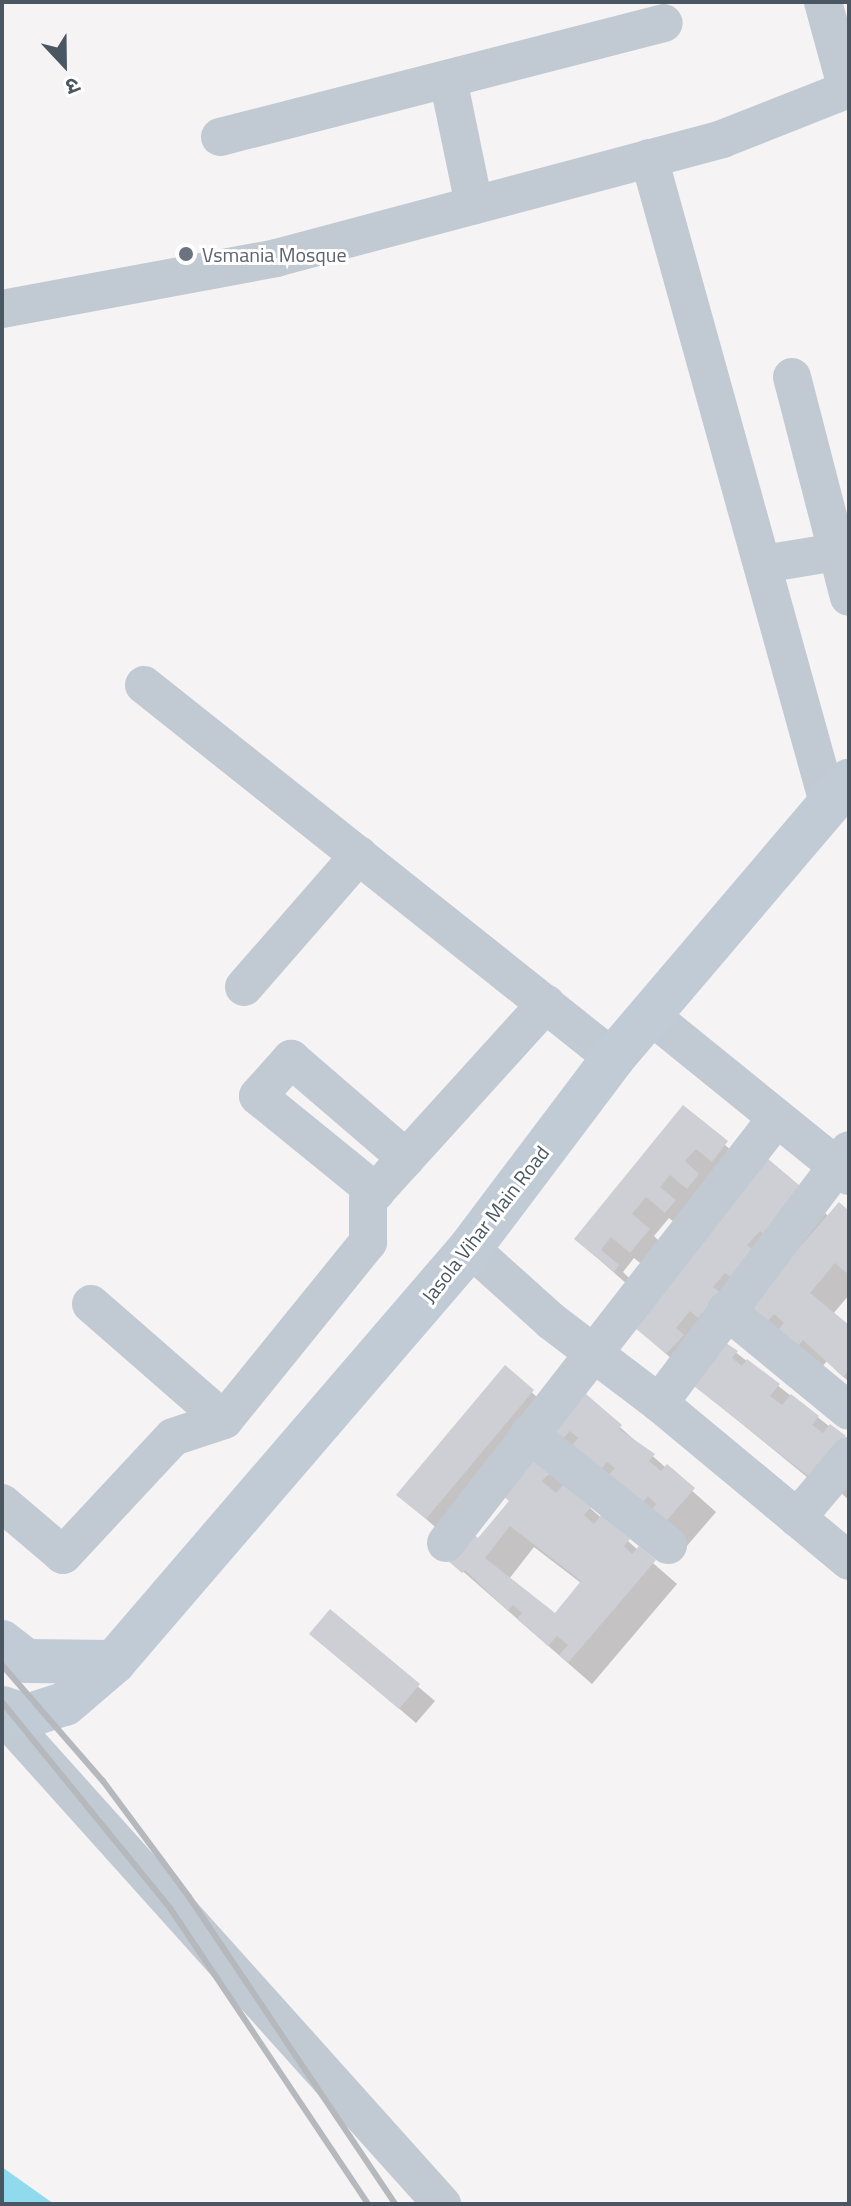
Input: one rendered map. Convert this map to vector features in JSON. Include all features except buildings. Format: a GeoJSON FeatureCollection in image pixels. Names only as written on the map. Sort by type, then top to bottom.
{"type":"FeatureCollection","features":[{"type":"Feature","properties":{"kind":"street"},"geometry":{"type":"LineString","coordinates":[[2,309],[276,258],[722,139],[848,89],[823,2]]}},
{"type":"Feature","properties":{"kind":"street"},"geometry":{"type":"LineString","coordinates":[[220,137],[664,23]]}},
{"type":"Feature","properties":{"kind":"street"},"geometry":{"type":"LineString","coordinates":[[448,79],[474,205]]}},
{"type":"Feature","properties":{"kind":"street"},"geometry":{"type":"LineString","coordinates":[[649,158],[764,564],[843,790]]}},
{"type":"Feature","properties":{"kind":"street"},"geometry":{"type":"LineString","coordinates":[[792,377],[844,551],[849,597]]}},
{"type":"Feature","properties":{"kind":"street"},"geometry":{"type":"LineString","coordinates":[[764,564],[844,551]]}},
{"type":"Feature","properties":{"kind":"street"},"geometry":{"type":"LineString","coordinates":[[144,685],[613,1058]]}},
{"type":"Feature","properties":{"kind":"street","name":"Jasola Vihar Main Road"},"geometry":{"type":"LineString","coordinates":[[2,1711],[27,1716],[65,1704],[114,1662],[470,1248],[613,1058],[843,790]]}},
{"type":"Feature","properties":{"kind":"street"},"geometry":{"type":"LineString","coordinates":[[244,987],[359,855]]}},
{"type":"Feature","properties":{"kind":"street"},"geometry":{"type":"LineString","coordinates":[[2,1503],[63,1555],[173,1437],[224,1420],[368,1242],[368,1200],[546,1004]]}},
{"type":"Feature","properties":{"kind":"street"},"geometry":{"type":"LineString","coordinates":[[650,1015],[776,1119],[845,1164],[726,1310],[659,1403]]}},
{"type":"Feature","properties":{"kind":"street"},"geometry":{"type":"LineString","coordinates":[[376,1192],[258,1096],[291,1059],[406,1158]]}},
{"type":"Feature","properties":{"kind":"street"},"geometry":{"type":"LineString","coordinates":[[446,1543],[776,1119]]}},
{"type":"Feature","properties":{"kind":"street"},"geometry":{"type":"LineString","coordinates":[[470,1248],[592,1353],[659,1403],[849,1561]]}},
{"type":"Feature","properties":{"kind":"street"},"geometry":{"type":"LineString","coordinates":[[91,1304],[224,1420]]}},
{"type":"Feature","properties":{"kind":"street"},"geometry":{"type":"LineString","coordinates":[[726,1310],[849,1411]]}},
{"type":"Feature","properties":{"kind":"street"},"geometry":{"type":"LineString","coordinates":[[529,1434],[668,1545]]}},
{"type":"Feature","properties":{"kind":"street"},"geometry":{"type":"LineString","coordinates":[[797,1518],[849,1456]]}},
{"type":"Feature","properties":{"kind":"street"},"geometry":{"type":"LineString","coordinates":[[2,1697],[14,1651],[114,1662]]}},
{"type":"Feature","properties":{"kind":"street"},"geometry":{"type":"LineString","coordinates":[[2,1711],[442,2204]]}},
{"type":"Feature","properties":{"kind":"water"},"geometry":{"type":"Polygon","coordinates":[[[2,2167],[54,2204],[2,2204],[2,2167]]]}},
{"type":"Feature","properties":{"kind":"railway"},"geometry":{"type":"LineString","coordinates":[[2,1665],[103,1781],[189,1897],[395,2204]]}},
{"type":"Feature","properties":{"kind":"railway"},"geometry":{"type":"LineString","coordinates":[[2,1702],[170,1908],[368,2204]]}},
{"type":"Feature","properties":{"kind":"place","name":"Vsmania Mosque"},"geometry":{"type":"Point","coordinates":[186,254]}}]}
